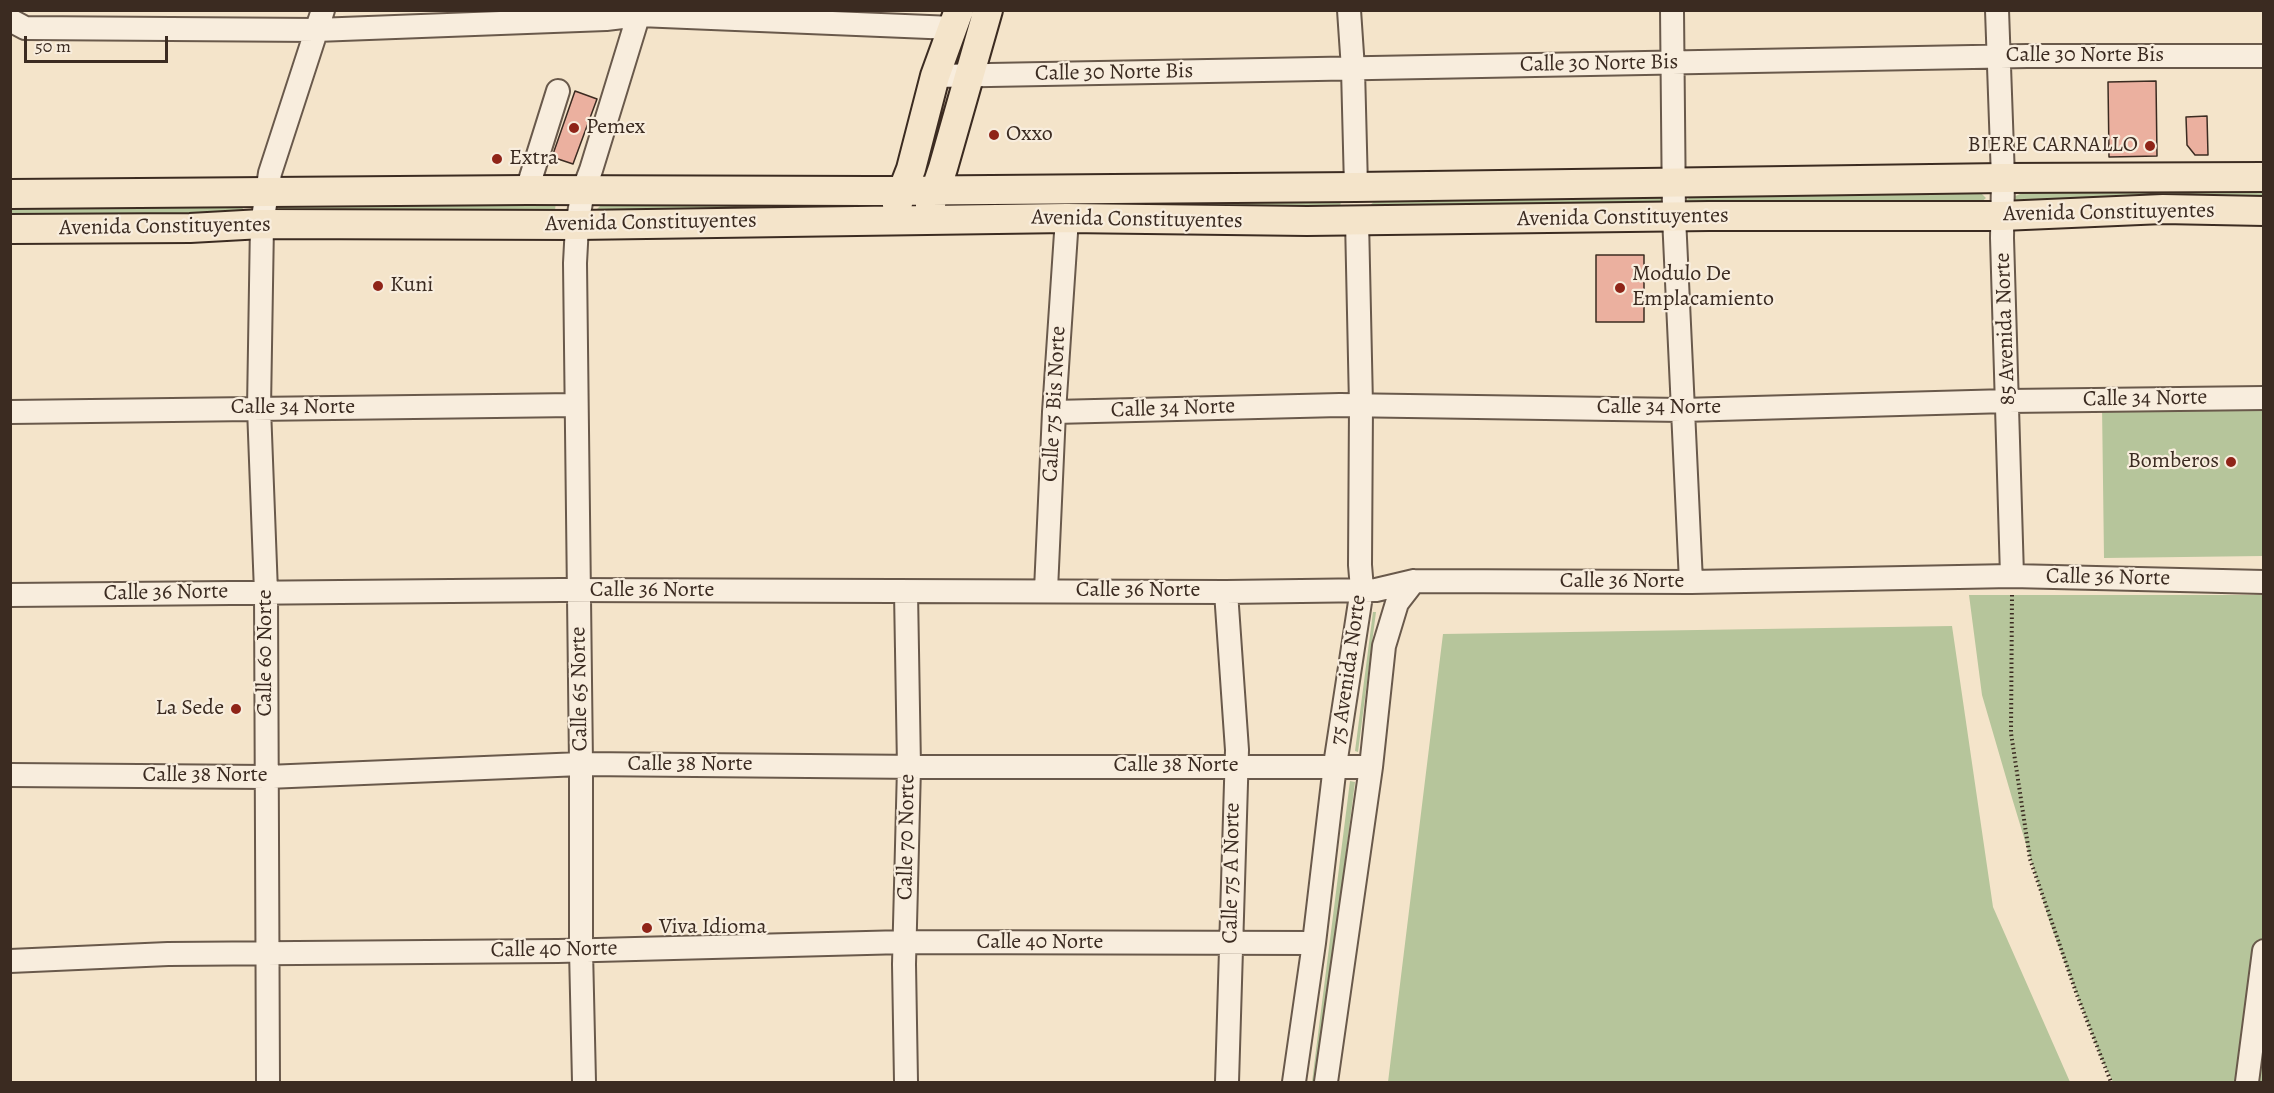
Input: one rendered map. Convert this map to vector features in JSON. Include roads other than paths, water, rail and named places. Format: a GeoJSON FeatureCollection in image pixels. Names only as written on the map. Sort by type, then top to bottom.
{"type":"FeatureCollection","features":[{"type":"Feature","properties":{"kind":"main road"},"geometry":{"type":"LineString","coordinates":[[926,219],[988,10]]}},
{"type":"Feature","properties":{"kind":"main road"},"geometry":{"type":"LineString","coordinates":[[892,220],[956,19]]}},
{"type":"Feature","properties":{"kind":"main road","name":"Avenida Constituyentes"},"geometry":{"type":"LineString","coordinates":[[10,194],[1356,188],[2003,178],[2264,177]]}},
{"type":"Feature","properties":{"kind":"main road","name":"Avenida Constituyentes"},"geometry":{"type":"LineString","coordinates":[[10,229],[190,228],[262,225],[577,225],[1067,218],[1307,221],[2002,216],[2163,209],[2264,211]]}},
{"type":"Feature","properties":{"kind":"street"},"geometry":{"type":"LineString","coordinates":[[1349,10],[1356,188]]}},
{"type":"Feature","properties":{"kind":"street"},"geometry":{"type":"LineString","coordinates":[[1672,10],[1674,217],[1691,582]]}},
{"type":"Feature","properties":{"kind":"street","name":"85 Avenida Norte"},"geometry":{"type":"LineString","coordinates":[[1997,10],[2012,576]]}},
{"type":"Feature","properties":{"kind":"street"},"geometry":{"type":"LineString","coordinates":[[10,20],[25,28],[319,20],[606,19],[640,13],[956,19]]}},
{"type":"Feature","properties":{"kind":"street","name":"Calle 65 Norte"},"geometry":{"type":"LineString","coordinates":[[584,1083],[575,263],[577,225],[583,191],[640,13]]}},
{"type":"Feature","properties":{"kind":"street","name":"Calle 60 Norte"},"geometry":{"type":"LineString","coordinates":[[268,1083],[266,592],[260,408],[262,225],[270,173],[319,20]]}},
{"type":"Feature","properties":{"kind":"street","name":"Calle 30 Norte Bis"},"geometry":{"type":"LineString","coordinates":[[936,76],[1997,57],[2264,56]]}},
{"type":"Feature","properties":{"kind":"street"},"geometry":{"type":"LineString","coordinates":[[527,190],[558,91]]}},
{"type":"Feature","properties":{"kind":"street","name":"Calle 75 Bis Norte"},"geometry":{"type":"LineString","coordinates":[[1046,590],[1054,412],[1067,218]]}},
{"type":"Feature","properties":{"kind":"street","name":"75 Avenida Norte"},"geometry":{"type":"LineString","coordinates":[[1294,1083],[1314,943],[1335,765],[1362,590],[1357,220]]}},
{"type":"Feature","properties":{"kind":"street","name":"Calle 34 Norte"},"geometry":{"type":"LineString","coordinates":[[1054,412],[1361,405],[1682,410],[2008,401],[2264,398]]}},
{"type":"Feature","properties":{"kind":"street","name":"Calle 34 Norte"},"geometry":{"type":"LineString","coordinates":[[10,412],[576,405]]}},
{"type":"Feature","properties":{"kind":"street","name":"Calle 36 Norte"},"geometry":{"type":"LineString","coordinates":[[10,596],[579,590],[906,592],[1046,590],[1128,593],[1376,590],[1414,581],[1691,582],[2012,576],[2264,582]]}},
{"type":"Feature","properties":{"kind":"street","name":"75 Avenida Norte"},"geometry":{"type":"LineString","coordinates":[[1326,1083],[1371,767],[1384,646],[1397,603],[1414,581]]}},
{"type":"Feature","properties":{"kind":"street","name":"Calle 70 Norte"},"geometry":{"type":"LineString","coordinates":[[906,592],[909,767],[905,942],[906,1083]]}},
{"type":"Feature","properties":{"kind":"street","name":"Calle 75 A Norte"},"geometry":{"type":"LineString","coordinates":[[1226,592],[1237,750],[1227,1083]]}},
{"type":"Feature","properties":{"kind":"street","name":"Calle 38 Norte"},"geometry":{"type":"LineString","coordinates":[[10,775],[267,777],[581,764],[909,767],[1335,765],[1371,767]]}},
{"type":"Feature","properties":{"kind":"street","name":"Calle 40 Norte"},"geometry":{"type":"LineString","coordinates":[[10,961],[168,954],[581,950],[905,942],[1314,943]]}},
{"type":"Feature","properties":{"kind":"street"},"geometry":{"type":"LineString","coordinates":[[2247,1083],[2264,951]]}},
{"type":"Feature","properties":{"kind":"place","name":"Pemex"},"geometry":{"type":"Point","coordinates":[574,128]}},
{"type":"Feature","properties":{"kind":"place","name":"Oxxo"},"geometry":{"type":"Point","coordinates":[994,135]}},
{"type":"Feature","properties":{"kind":"place","name":"BIERE CARNALLO"},"geometry":{"type":"Point","coordinates":[2150,146]}},
{"type":"Feature","properties":{"kind":"place","name":"Extra"},"geometry":{"type":"Point","coordinates":[497,159]}},
{"type":"Feature","properties":{"kind":"place","name":"Kuni"},"geometry":{"type":"Point","coordinates":[378,286]}},
{"type":"Feature","properties":{"kind":"place","name":"Modulo De Emplacamiento"},"geometry":{"type":"Point","coordinates":[1620,288]}},
{"type":"Feature","properties":{"kind":"place","name":"Bomberos"},"geometry":{"type":"Point","coordinates":[2231,462]}},
{"type":"Feature","properties":{"kind":"place","name":"La Sede"},"geometry":{"type":"Point","coordinates":[236,709]}},
{"type":"Feature","properties":{"kind":"place","name":"Viva Idioma"},"geometry":{"type":"Point","coordinates":[647,928]}}]}
